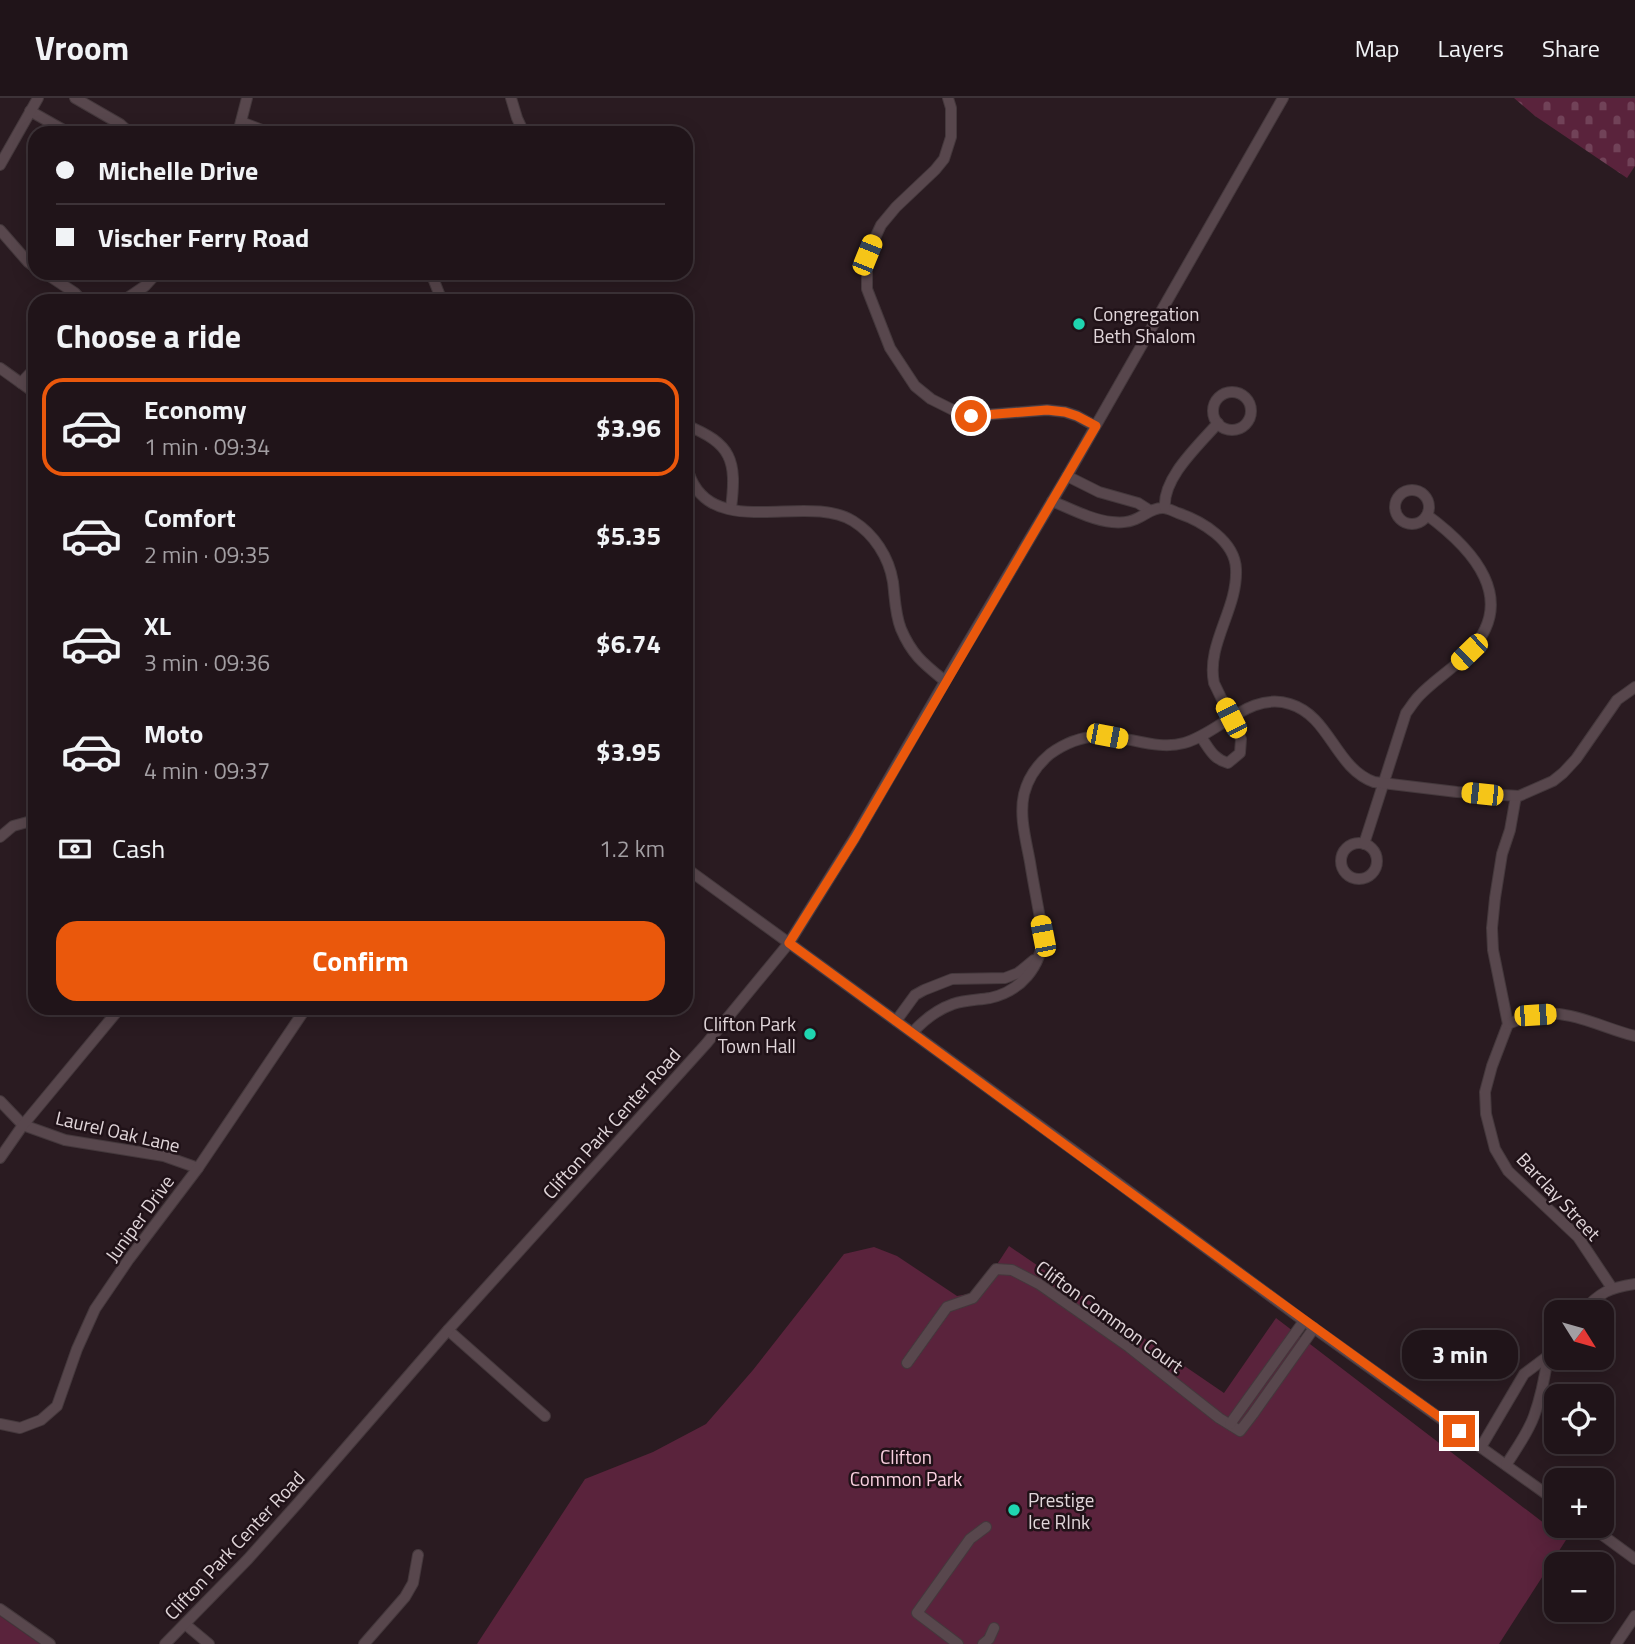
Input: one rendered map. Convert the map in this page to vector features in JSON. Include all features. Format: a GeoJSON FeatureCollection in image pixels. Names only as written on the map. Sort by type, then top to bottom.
{"type":"FeatureCollection","features":[{"type":"Feature","properties":{"kind":"street"},"geometry":{"type":"LineString","coordinates":[[0,165],[38,98]]}},
{"type":"Feature","properties":{"kind":"street"},"geometry":{"type":"LineString","coordinates":[[75,98],[122,126]]}},
{"type":"Feature","properties":{"kind":"street"},"geometry":{"type":"LineString","coordinates":[[240,126],[247,98]]}},
{"type":"Feature","properties":{"kind":"street"},"geometry":{"type":"LineString","coordinates":[[512,98],[521,126]]}},
{"type":"Feature","properties":{"kind":"street"},"geometry":{"type":"LineString","coordinates":[[947,98],[951,108],[951,137],[944,159],[881,225],[867,255],[867,289],[891,348],[915,386],[931,399],[959,413],[971,416],[1047,410],[1077,416],[1096,426]]}},
{"type":"Feature","properties":{"kind":"street","name":"Clifton Park Center Road"},"geometry":{"type":"LineString","coordinates":[[165,1644],[298,1503],[448,1330],[706,1044],[789,943],[855,838],[1068,476],[1283,98]]}},
{"type":"Feature","properties":{"kind":"street"},"geometry":{"type":"LineString","coordinates":[[30,111],[57,126]]}},
{"type":"Feature","properties":{"kind":"street"},"geometry":{"type":"LineString","coordinates":[[241,122],[252,126]]}},
{"type":"Feature","properties":{"kind":"street"},"geometry":{"type":"LineString","coordinates":[[0,230],[28,262]]}},
{"type":"Feature","properties":{"kind":"street"},"geometry":{"type":"LineString","coordinates":[[56,280],[76,294]]}},
{"type":"Feature","properties":{"kind":"street"},"geometry":{"type":"LineString","coordinates":[[133,294],[151,280]]}},
{"type":"Feature","properties":{"kind":"street"},"geometry":{"type":"LineString","coordinates":[[0,368],[28,388]]}},
{"type":"Feature","properties":{"kind":"street"},"geometry":{"type":"LineString","coordinates":[[21,383],[28,376]]}},
{"type":"Feature","properties":{"kind":"street"},"geometry":{"type":"LineString","coordinates":[[1164,508],[1167,487],[1177,471],[1218,423]]}},
{"type":"Feature","properties":{"kind":"street"},"geometry":{"type":"LineString","coordinates":[[693,428],[707,434],[723,447],[730,458],[733,492],[730,508]]}},
{"type":"Feature","properties":{"kind":"street"},"geometry":{"type":"LineString","coordinates":[[1068,476],[1099,492],[1138,503],[1149,510]]}},
{"type":"Feature","properties":{"kind":"street"},"geometry":{"type":"LineString","coordinates":[[693,483],[704,498],[714,504],[758,513],[816,510],[842,515],[866,530],[888,562],[893,580],[895,608],[907,641],[916,656],[945,681]]}},
{"type":"Feature","properties":{"kind":"street"},"geometry":{"type":"LineString","coordinates":[[1052,501],[1114,523],[1137,519],[1149,510],[1164,508],[1191,517],[1223,540],[1234,558],[1236,578],[1233,601],[1213,658],[1212,673],[1214,683],[1241,739],[1240,753],[1227,762],[1220,760],[1214,757],[1201,737]]}},
{"type":"Feature","properties":{"kind":"street"},"geometry":{"type":"LineString","coordinates":[[1364,844],[1406,713],[1417,697],[1452,669],[1480,640],[1488,624],[1492,606],[1489,590],[1470,553],[1451,533],[1427,515]]}},
{"type":"Feature","properties":{"kind":"street"},"geometry":{"type":"LineString","coordinates":[[913,1032],[928,1017],[943,1009],[968,1000],[992,998],[1017,988],[1027,979],[1038,957],[1043,936],[1024,833],[1024,793],[1035,769],[1056,750],[1076,739],[1107,736],[1145,743],[1181,744],[1201,737],[1262,702],[1288,703],[1297,706],[1318,722],[1345,761],[1364,779],[1469,793],[1519,796],[1553,781],[1563,773],[1576,759],[1617,700],[1635,687]]}},
{"type":"Feature","properties":{"kind":"street"},"geometry":{"type":"LineString","coordinates":[[1516,796],[1510,830],[1502,854],[1492,928],[1493,950],[1508,1024],[1535,1015],[1554,1014],[1593,1021],[1635,1036]]}},
{"type":"Feature","properties":{"kind":"street"},"geometry":{"type":"LineString","coordinates":[[0,837],[13,826],[28,822]]}},
{"type":"Feature","properties":{"kind":"street"},"geometry":{"type":"LineString","coordinates":[[693,873],[1304,1321],[1544,1492]]}},
{"type":"Feature","properties":{"kind":"street"},"geometry":{"type":"LineString","coordinates":[[896,1021],[915,995],[924,990],[952,979],[1005,978],[1018,973],[1038,957]]}},
{"type":"Feature","properties":{"kind":"street"},"geometry":{"type":"LineString","coordinates":[[0,1158],[23,1125],[114,1015]]}},
{"type":"Feature","properties":{"kind":"street","name":"Juniper Drive"},"geometry":{"type":"LineString","coordinates":[[0,1424],[20,1428],[41,1420],[57,1406],[77,1349],[95,1309],[198,1168],[301,1015]]}},
{"type":"Feature","properties":{"kind":"street","name":"Barclay Street"},"geometry":{"type":"LineString","coordinates":[[1508,1024],[1485,1092],[1486,1114],[1495,1149],[1508,1171],[1578,1237],[1612,1288]]}},
{"type":"Feature","properties":{"kind":"street","name":"Laurel Oak Lane"},"geometry":{"type":"LineString","coordinates":[[0,1101],[23,1125],[65,1140],[164,1156],[198,1168]]}},
{"type":"Feature","properties":{"kind":"street","name":"Clifton Common Court"},"geometry":{"type":"LineString","coordinates":[[907,1363],[947,1307],[974,1298],[996,1269],[1012,1270],[1039,1284],[1129,1347],[1188,1395],[1240,1431],[1314,1328]]}},
{"type":"Feature","properties":{"kind":"street"},"geometry":{"type":"LineString","coordinates":[[1594,1300],[1612,1288],[1635,1284]]}},
{"type":"Feature","properties":{"kind":"street"},"geometry":{"type":"LineString","coordinates":[[1230,1424],[1304,1321]]}},
{"type":"Feature","properties":{"kind":"street"},"geometry":{"type":"LineString","coordinates":[[448,1330],[545,1416]]}},
{"type":"Feature","properties":{"kind":"street"},"geometry":{"type":"LineString","coordinates":[[1481,1447],[1524,1374],[1544,1359]]}},
{"type":"Feature","properties":{"kind":"street"},"geometry":{"type":"LineString","coordinates":[[1506,1465],[1534,1417],[1546,1370]]}},
{"type":"Feature","properties":{"kind":"street"},"geometry":{"type":"LineString","coordinates":[[958,1644],[917,1613],[971,1539],[986,1527]]}},
{"type":"Feature","properties":{"kind":"street"},"geometry":{"type":"LineString","coordinates":[[1606,1538],[1635,1559]]}},
{"type":"Feature","properties":{"kind":"street"},"geometry":{"type":"LineString","coordinates":[[364,1644],[405,1597],[413,1583],[418,1555]]}},
{"type":"Feature","properties":{"kind":"street"},"geometry":{"type":"LineString","coordinates":[[0,1609],[50,1644]]}},
{"type":"Feature","properties":{"kind":"street"},"geometry":{"type":"LineString","coordinates":[[1616,1644],[1635,1616]]}},
{"type":"Feature","properties":{"kind":"street"},"geometry":{"type":"LineString","coordinates":[[185,1624],[209,1644]]}},
{"type":"Feature","properties":{"kind":"street"},"geometry":{"type":"LineString","coordinates":[[983,1644],[989,1639],[994,1628]]}},
{"type":"Feature","properties":{"kind":"green space"},"geometry":{"type":"Polygon","coordinates":[[[1514,98],[1635,98],[1635,166],[1627,178],[1535,116],[1514,98]]]}},
{"type":"Feature","properties":{"kind":"green space","name":"Clifton Common Park"},"geometry":{"type":"Polygon","coordinates":[[[1009,1246],[1224,1393],[1276,1318],[1544,1523],[1544,1538],[1566,1540],[1558,1552],[1544,1552],[1544,1574],[1499,1644],[477,1644],[585,1479],[653,1452],[706,1424],[753,1370],[844,1254],[874,1247],[897,1256],[957,1296],[979,1292],[1009,1246]]]}},
{"type":"Feature","properties":{"kind":"green space"},"geometry":{"type":"Polygon","coordinates":[[[0,1616],[40,1644],[0,1644],[0,1616]]]}},
{"type":"Feature","properties":{"kind":"place","name":"Congregation Beth Shalom"},"geometry":{"type":"Point","coordinates":[1079,324]}},
{"type":"Feature","properties":{"kind":"place","name":"Clifton Park Town Hall"},"geometry":{"type":"Point","coordinates":[810,1034]}},
{"type":"Feature","properties":{"kind":"place","name":"Prestige Ice RInk"},"geometry":{"type":"Point","coordinates":[1014,1510]}},
{"type":"Feature","properties":{"kind":"route"},"geometry":{"type":"LineString","coordinates":[[971,416],[1047,410],[1065,412],[1096,426],[855,838],[789,943],[1210,1253],[1459,1431]]}}]}
